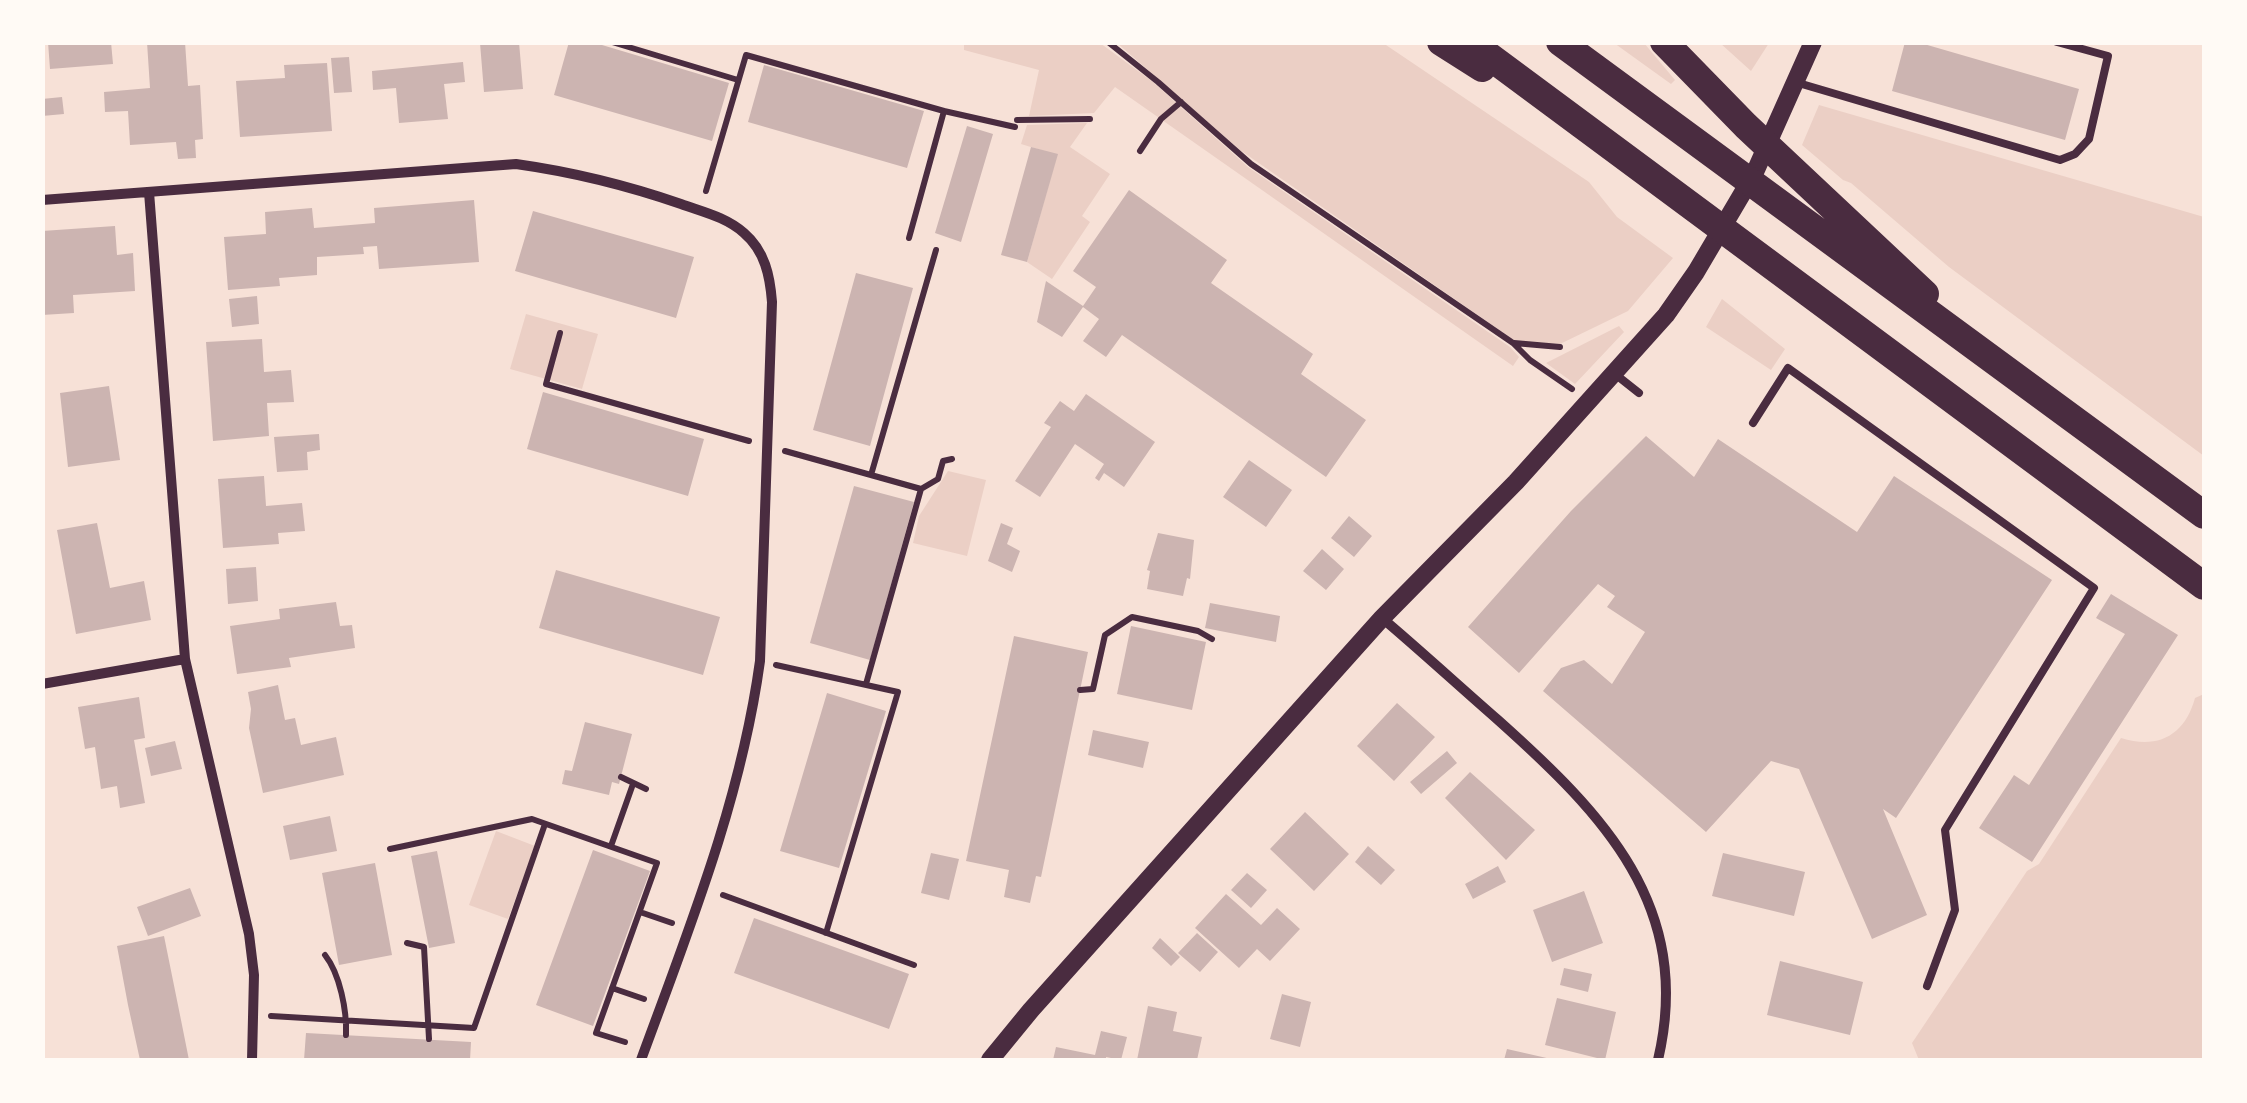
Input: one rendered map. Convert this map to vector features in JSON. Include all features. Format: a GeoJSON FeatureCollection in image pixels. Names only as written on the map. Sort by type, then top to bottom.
{"type":"FeatureCollection","features":[{"type":"Feature","properties":{"kind":"highway"},"geometry":{"type":"LineString","coordinates":[[1441,42],[1598,137]]}},
{"type":"Feature","properties":{"kind":"highway"},"geometry":{"type":"LineString","coordinates":[[1470,42],[2204,586]]}},
{"type":"Feature","properties":{"kind":"highway"},"geometry":{"type":"LineString","coordinates":[[1560,42],[2204,515]]}},
{"type":"Feature","properties":{"kind":"highway"},"geometry":{"type":"LineString","coordinates":[[1664,42],[2001,368]]}},
{"type":"Feature","properties":{"kind":"street"},"geometry":{"type":"LineString","coordinates":[[990,1060],[1030,1010],[1382,618],[1516,482],[1666,315],[1755,172],[1813,42]]}},
{"type":"Feature","properties":{"kind":"street"},"geometry":{"type":"LineString","coordinates":[[42,200],[516,164],[620,183],[716,216],[746,234],[766,262],[772,302],[760,661],[752,718],[740,776],[704,888],[643,1054]]}},
{"type":"Feature","properties":{"kind":"street"},"geometry":{"type":"LineString","coordinates":[[149,192],[185,660],[249,934],[254,975],[252,1060]]}},
{"type":"Feature","properties":{"kind":"street"},"geometry":{"type":"LineString","coordinates":[[1382,618],[1564,779],[1618,842],[1650,903],[1666,971],[1658,1060]]}},
{"type":"Feature","properties":{"kind":"street"},"geometry":{"type":"LineString","coordinates":[[42,684],[185,660]]}},
{"type":"Feature","properties":{"kind":"lane"},"geometry":{"type":"LineString","coordinates":[[1794,82],[2060,160],[2076,154],[2089,139],[2108,56],[2057,42]]}},
{"type":"Feature","properties":{"kind":"lane"},"geometry":{"type":"LineString","coordinates":[[1753,423],[1788,368],[2094,588],[1944,830],[1954,910],[1927,986]]}},
{"type":"Feature","properties":{"kind":"lane"},"geometry":{"type":"LineString","coordinates":[[1615,374],[1640,392]]}},
{"type":"Feature","properties":{"kind":"path"},"geometry":{"type":"LineString","coordinates":[[612,42],[738,80]]}},
{"type":"Feature","properties":{"kind":"path"},"geometry":{"type":"LineString","coordinates":[[1108,42],[1251,164],[1513,343],[1530,360],[1590,401]]}},
{"type":"Feature","properties":{"kind":"path"},"geometry":{"type":"LineString","coordinates":[[700,211],[746,56],[944,111],[1016,124],[1090,118]]}},
{"type":"Feature","properties":{"kind":"path"},"geometry":{"type":"LineString","coordinates":[[1140,151],[1161,119],[1180,102]]}},
{"type":"Feature","properties":{"kind":"path"},"geometry":{"type":"LineString","coordinates":[[910,238],[944,111]]}},
{"type":"Feature","properties":{"kind":"path"},"geometry":{"type":"LineString","coordinates":[[870,475],[936,250]]}},
{"type":"Feature","properties":{"kind":"path"},"geometry":{"type":"LineString","coordinates":[[560,333],[546,384],[921,489]]}},
{"type":"Feature","properties":{"kind":"path"},"geometry":{"type":"LineString","coordinates":[[1513,343],[1560,346]]}},
{"type":"Feature","properties":{"kind":"path"},"geometry":{"type":"LineString","coordinates":[[866,684],[921,489],[938,479],[943,460],[952,459]]}},
{"type":"Feature","properties":{"kind":"path"},"geometry":{"type":"LineString","coordinates":[[1080,690],[1094,689],[1105,635],[1132,617],[1198,631],[1212,638]]}},
{"type":"Feature","properties":{"kind":"path"},"geometry":{"type":"LineString","coordinates":[[760,661],[898,692],[826,933]]}},
{"type":"Feature","properties":{"kind":"path"},"geometry":{"type":"LineString","coordinates":[[621,777],[646,789]]}},
{"type":"Feature","properties":{"kind":"path"},"geometry":{"type":"LineString","coordinates":[[611,846],[633,784]]}},
{"type":"Feature","properties":{"kind":"path"},"geometry":{"type":"LineString","coordinates":[[390,849],[532,819],[657,863],[596,1032],[643,1054]]}},
{"type":"Feature","properties":{"kind":"path"},"geometry":{"type":"LineString","coordinates":[[254,1016],[474,1028],[545,824]]}},
{"type":"Feature","properties":{"kind":"path"},"geometry":{"type":"LineString","coordinates":[[704,888],[914,965]]}},
{"type":"Feature","properties":{"kind":"path"},"geometry":{"type":"LineString","coordinates":[[640,912],[689,928]]}},
{"type":"Feature","properties":{"kind":"path"},"geometry":{"type":"LineString","coordinates":[[407,943],[424,947],[429,1039]]}},
{"type":"Feature","properties":{"kind":"path"},"geometry":{"type":"LineString","coordinates":[[325,956],[332,965],[347,1020],[346,1034]]}},
{"type":"Feature","properties":{"kind":"path"},"geometry":{"type":"LineString","coordinates":[[612,988],[662,1004]]}},
{"type":"Feature","properties":{"kind":"shaded area"},"geometry":{"type":"Polygon","coordinates":[[[964,43],[1100,43],[1153,82],[1248,167],[1510,347],[1519,357],[1513,366],[1115,87],[1094,113],[1029,116],[1039,70],[964,50],[964,43]]]}},
{"type":"Feature","properties":{"kind":"shaded area"},"geometry":{"type":"Polygon","coordinates":[[[1117,43],[1383,43],[1589,182],[1617,217],[1673,258],[1628,311],[1560,344],[1515,341],[1240,150],[1117,43]]]}},
{"type":"Feature","properties":{"kind":"shaded area"},"geometry":{"type":"Polygon","coordinates":[[[1614,43],[1644,43],[1675,80],[1671,84],[1614,43]]]}},
{"type":"Feature","properties":{"kind":"shaded area"},"geometry":{"type":"Polygon","coordinates":[[[1720,43],[1769,43],[1751,71],[1720,43]]]}},
{"type":"Feature","properties":{"kind":"shaded area"},"geometry":{"type":"Polygon","coordinates":[[[1819,105],[2204,217],[2204,456],[1949,267],[1802,145],[1819,105]]]}},
{"type":"Feature","properties":{"kind":"shaded area"},"geometry":{"type":"Polygon","coordinates":[[[1087,123],[1070,147],[1110,174],[1082,216],[1090,222],[1052,279],[1027,262],[1057,155],[1021,144],[1027,125],[1087,123]]]}},
{"type":"Feature","properties":{"kind":"shaded area"},"geometry":{"type":"Polygon","coordinates":[[[1722,299],[1785,349],[1771,370],[1706,327],[1722,299]]]}},
{"type":"Feature","properties":{"kind":"shaded area"},"geometry":{"type":"Polygon","coordinates":[[[526,314],[598,334],[582,389],[510,369],[526,314]]]}},
{"type":"Feature","properties":{"kind":"shaded area"},"geometry":{"type":"Polygon","coordinates":[[[1619,326],[1624,332],[1575,384],[1546,363],[1619,326]]]}},
{"type":"Feature","properties":{"kind":"shaded area"},"geometry":{"type":"Polygon","coordinates":[[[948,471],[986,480],[967,556],[913,543],[919,516],[948,471]]]}},
{"type":"Feature","properties":{"kind":"shaded area"},"geometry":{"type":"Polygon","coordinates":[[[2204,694],[2204,1060],[1919,1060],[1912,1043],[2027,871],[2039,864],[2121,738],[2147,742],[2168,736],[2184,722],[2195,698],[2204,694]]]}},
{"type":"Feature","properties":{"kind":"shaded area"},"geometry":{"type":"Polygon","coordinates":[[[496,831],[535,846],[508,919],[469,905],[496,831]]]}},
{"type":"Feature","properties":{"kind":"building"},"geometry":{"type":"Polygon","coordinates":[[[48,42],[111,42],[113,64],[50,69],[48,42]]]}},
{"type":"Feature","properties":{"kind":"building"},"geometry":{"type":"Polygon","coordinates":[[[147,42],[185,42],[188,86],[200,85],[203,139],[195,140],[196,158],[178,159],[176,142],[130,145],[128,111],[105,112],[104,92],[150,88],[147,42]]]}},
{"type":"Feature","properties":{"kind":"building"},"geometry":{"type":"Polygon","coordinates":[[[519,42],[523,89],[484,92],[480,43],[519,42]]]}},
{"type":"Feature","properties":{"kind":"building"},"geometry":{"type":"Polygon","coordinates":[[[569,42],[592,42],[729,83],[712,141],[554,95],[569,42]]]}},
{"type":"Feature","properties":{"kind":"building"},"geometry":{"type":"Polygon","coordinates":[[[1905,42],[1917,42],[2079,89],[2065,140],[1892,91],[1905,42]]]}},
{"type":"Feature","properties":{"kind":"building"},"geometry":{"type":"Polygon","coordinates":[[[349,57],[352,92],[334,93],[331,58],[349,57]]]}},
{"type":"Feature","properties":{"kind":"building"},"geometry":{"type":"Polygon","coordinates":[[[463,62],[465,82],[444,84],[448,119],[399,123],[396,88],[373,90],[372,71],[463,62]]]}},
{"type":"Feature","properties":{"kind":"building"},"geometry":{"type":"Polygon","coordinates":[[[327,63],[332,131],[240,137],[236,81],[285,78],[284,65],[327,63]]]}},
{"type":"Feature","properties":{"kind":"building"},"geometry":{"type":"Polygon","coordinates":[[[764,65],[924,111],[907,168],[748,122],[764,65]]]}},
{"type":"Feature","properties":{"kind":"building"},"geometry":{"type":"Polygon","coordinates":[[[62,97],[64,114],[42,116],[42,99],[62,97]]]}},
{"type":"Feature","properties":{"kind":"building"},"geometry":{"type":"Polygon","coordinates":[[[967,126],[993,134],[961,242],[935,233],[967,126]]]}},
{"type":"Feature","properties":{"kind":"building"},"geometry":{"type":"Polygon","coordinates":[[[1031,147],[1058,154],[1027,262],[1001,255],[1031,147]]]}},
{"type":"Feature","properties":{"kind":"building"},"geometry":{"type":"Polygon","coordinates":[[[1129,190],[1227,260],[1211,283],[1313,354],[1301,374],[1366,420],[1326,477],[1122,335],[1106,357],[1083,341],[1099,319],[1083,307],[1062,337],[1037,322],[1046,281],[1083,306],[1096,287],[1073,271],[1129,190]]]}},
{"type":"Feature","properties":{"kind":"building"},"geometry":{"type":"Polygon","coordinates":[[[474,200],[479,262],[379,269],[377,246],[363,247],[364,254],[317,257],[317,275],[279,278],[280,286],[228,290],[224,237],[266,234],[265,212],[312,208],[314,228],[375,223],[374,208],[474,200]]]}},
{"type":"Feature","properties":{"kind":"building"},"geometry":{"type":"Polygon","coordinates":[[[533,211],[694,257],[676,318],[515,271],[533,211]]]}},
{"type":"Feature","properties":{"kind":"building"},"geometry":{"type":"Polygon","coordinates":[[[115,226],[117,255],[133,253],[135,291],[73,295],[74,313],[42,315],[42,231],[115,226]]]}},
{"type":"Feature","properties":{"kind":"building"},"geometry":{"type":"Polygon","coordinates":[[[856,273],[913,288],[870,446],[813,430],[856,273]]]}},
{"type":"Feature","properties":{"kind":"building"},"geometry":{"type":"Polygon","coordinates":[[[257,296],[259,324],[232,327],[229,299],[257,296]]]}},
{"type":"Feature","properties":{"kind":"building"},"geometry":{"type":"Polygon","coordinates":[[[262,339],[264,372],[291,370],[294,402],[267,403],[269,436],[213,441],[206,342],[262,339]]]}},
{"type":"Feature","properties":{"kind":"building"},"geometry":{"type":"Polygon","coordinates":[[[109,386],[120,460],[68,467],[60,393],[109,386]]]}},
{"type":"Feature","properties":{"kind":"building"},"geometry":{"type":"Polygon","coordinates":[[[543,392],[704,439],[688,496],[527,449],[543,392]]]}},
{"type":"Feature","properties":{"kind":"building"},"geometry":{"type":"Polygon","coordinates":[[[1086,394],[1155,442],[1124,487],[1104,473],[1099,481],[1095,478],[1104,464],[1075,444],[1040,497],[1015,481],[1051,427],[1044,423],[1060,401],[1074,411],[1086,394]]]}},
{"type":"Feature","properties":{"kind":"building"},"geometry":{"type":"Polygon","coordinates":[[[319,434],[320,450],[307,452],[308,470],[277,472],[274,437],[319,434]]]}},
{"type":"Feature","properties":{"kind":"building"},"geometry":{"type":"Polygon","coordinates":[[[1646,436],[1694,477],[1718,439],[1857,532],[1894,476],[2052,580],[1896,818],[1883,809],[1927,915],[1872,939],[1799,769],[1771,761],[1706,832],[1543,691],[1561,668],[1584,660],[1612,684],[1645,632],[1607,607],[1615,596],[1598,584],[1519,673],[1468,627],[1571,511],[1646,436]]]}},
{"type":"Feature","properties":{"kind":"building"},"geometry":{"type":"Polygon","coordinates":[[[1249,460],[1292,490],[1266,527],[1223,497],[1249,460]]]}},
{"type":"Feature","properties":{"kind":"building"},"geometry":{"type":"Polygon","coordinates":[[[264,476],[266,506],[302,503],[305,531],[278,533],[279,544],[223,548],[218,479],[264,476]]]}},
{"type":"Feature","properties":{"kind":"building"},"geometry":{"type":"Polygon","coordinates":[[[854,486],[914,502],[870,660],[810,643],[854,486]]]}},
{"type":"Feature","properties":{"kind":"building"},"geometry":{"type":"Polygon","coordinates":[[[1349,516],[1372,536],[1354,557],[1331,538],[1349,516]]]}},
{"type":"Feature","properties":{"kind":"building"},"geometry":{"type":"Polygon","coordinates":[[[97,523],[110,588],[144,581],[151,620],[76,634],[57,530],[97,523]]]}},
{"type":"Feature","properties":{"kind":"building"},"geometry":{"type":"Polygon","coordinates":[[[1001,523],[1013,528],[1007,544],[1020,551],[1012,572],[988,561],[1001,523]]]}},
{"type":"Feature","properties":{"kind":"building"},"geometry":{"type":"Polygon","coordinates":[[[1158,533],[1194,540],[1190,579],[1187,578],[1183,596],[1147,589],[1147,570],[1158,533]]]}},
{"type":"Feature","properties":{"kind":"building"},"geometry":{"type":"Polygon","coordinates":[[[1322,549],[1344,569],[1326,590],[1303,571],[1322,549]]]}},
{"type":"Feature","properties":{"kind":"building"},"geometry":{"type":"Polygon","coordinates":[[[256,567],[258,601],[228,604],[226,569],[256,567]]]}},
{"type":"Feature","properties":{"kind":"building"},"geometry":{"type":"Polygon","coordinates":[[[556,570],[720,617],[703,675],[539,628],[556,570]]]}},
{"type":"Feature","properties":{"kind":"building"},"geometry":{"type":"Polygon","coordinates":[[[2111,594],[2178,635],[2032,862],[1979,828],[2014,775],[2029,785],[2125,634],[2096,618],[2111,594]]]}},
{"type":"Feature","properties":{"kind":"building"},"geometry":{"type":"Polygon","coordinates":[[[336,602],[340,626],[352,625],[355,648],[289,658],[291,667],[237,674],[230,626],[280,619],[279,609],[336,602]]]}},
{"type":"Feature","properties":{"kind":"building"},"geometry":{"type":"Polygon","coordinates":[[[1210,603],[1280,616],[1276,642],[1205,628],[1210,603]]]}},
{"type":"Feature","properties":{"kind":"building"},"geometry":{"type":"Polygon","coordinates":[[[1131,626],[1206,642],[1192,710],[1117,694],[1131,626]]]}},
{"type":"Feature","properties":{"kind":"building"},"geometry":{"type":"Polygon","coordinates":[[[1014,636],[1088,652],[1041,877],[1036,876],[1030,903],[1004,897],[1009,870],[966,861],[1014,636]]]}},
{"type":"Feature","properties":{"kind":"building"},"geometry":{"type":"Polygon","coordinates":[[[278,685],[285,720],[295,718],[301,745],[336,737],[344,775],[263,793],[249,728],[248,692],[278,685]]]}},
{"type":"Feature","properties":{"kind":"building"},"geometry":{"type":"Polygon","coordinates":[[[827,693],[886,711],[839,868],[780,851],[827,693]]]}},
{"type":"Feature","properties":{"kind":"building"},"geometry":{"type":"Polygon","coordinates":[[[139,697],[145,738],[134,740],[145,803],[120,808],[117,786],[101,789],[95,747],[85,749],[78,707],[139,697]]]}},
{"type":"Feature","properties":{"kind":"building"},"geometry":{"type":"Polygon","coordinates":[[[1397,703],[1435,737],[1394,781],[1357,746],[1397,703]]]}},
{"type":"Feature","properties":{"kind":"building"},"geometry":{"type":"Polygon","coordinates":[[[585,722],[632,734],[619,784],[612,782],[609,795],[562,784],[565,770],[572,771],[585,722]]]}},
{"type":"Feature","properties":{"kind":"building"},"geometry":{"type":"Polygon","coordinates":[[[1093,730],[1149,742],[1143,768],[1088,755],[1093,730]]]}},
{"type":"Feature","properties":{"kind":"building"},"geometry":{"type":"Polygon","coordinates":[[[175,741],[182,769],[151,776],[145,748],[175,741]]]}},
{"type":"Feature","properties":{"kind":"building"},"geometry":{"type":"Polygon","coordinates":[[[1447,751],[1457,763],[1421,794],[1410,782],[1447,751]]]}},
{"type":"Feature","properties":{"kind":"building"},"geometry":{"type":"Polygon","coordinates":[[[1470,772],[1535,830],[1506,860],[1445,798],[1470,772]]]}},
{"type":"Feature","properties":{"kind":"building"},"geometry":{"type":"Polygon","coordinates":[[[1305,812],[1349,854],[1314,891],[1270,849],[1305,812]]]}},
{"type":"Feature","properties":{"kind":"building"},"geometry":{"type":"Polygon","coordinates":[[[330,816],[337,851],[290,860],[283,826],[330,816]]]}},
{"type":"Feature","properties":{"kind":"building"},"geometry":{"type":"Polygon","coordinates":[[[1368,846],[1395,870],[1381,885],[1355,862],[1368,846]]]}},
{"type":"Feature","properties":{"kind":"building"},"geometry":{"type":"Polygon","coordinates":[[[593,850],[650,871],[593,1026],[536,1005],[593,850]]]}},
{"type":"Feature","properties":{"kind":"building"},"geometry":{"type":"Polygon","coordinates":[[[437,851],[455,943],[429,948],[411,856],[437,851]]]}},
{"type":"Feature","properties":{"kind":"building"},"geometry":{"type":"Polygon","coordinates":[[[931,853],[959,859],[949,900],[921,893],[931,853]]]}},
{"type":"Feature","properties":{"kind":"building"},"geometry":{"type":"Polygon","coordinates":[[[1723,853],[1805,872],[1794,916],[1712,896],[1723,853]]]}},
{"type":"Feature","properties":{"kind":"building"},"geometry":{"type":"Polygon","coordinates":[[[375,863],[392,955],[339,965],[322,873],[375,863]]]}},
{"type":"Feature","properties":{"kind":"building"},"geometry":{"type":"Polygon","coordinates":[[[1498,866],[1506,882],[1473,899],[1465,884],[1498,866]]]}},
{"type":"Feature","properties":{"kind":"building"},"geometry":{"type":"Polygon","coordinates":[[[1247,873],[1267,890],[1251,908],[1231,890],[1247,873]]]}},
{"type":"Feature","properties":{"kind":"building"},"geometry":{"type":"Polygon","coordinates":[[[190,888],[201,916],[148,936],[137,907],[190,888]]]}},
{"type":"Feature","properties":{"kind":"building"},"geometry":{"type":"Polygon","coordinates":[[[1584,891],[1603,943],[1552,962],[1533,910],[1584,891]]]}},
{"type":"Feature","properties":{"kind":"building"},"geometry":{"type":"Polygon","coordinates":[[[1226,894],[1261,925],[1277,908],[1300,929],[1270,961],[1257,949],[1239,968],[1195,928],[1226,894]]]}},
{"type":"Feature","properties":{"kind":"building"},"geometry":{"type":"Polygon","coordinates":[[[754,918],[909,974],[889,1029],[734,973],[754,918]]]}},
{"type":"Feature","properties":{"kind":"building"},"geometry":{"type":"Polygon","coordinates":[[[1197,933],[1218,952],[1200,972],[1178,953],[1197,933]]]}},
{"type":"Feature","properties":{"kind":"building"},"geometry":{"type":"Polygon","coordinates":[[[164,936],[189,1060],[140,1060],[128,1005],[117,946],[164,936]]]}},
{"type":"Feature","properties":{"kind":"building"},"geometry":{"type":"Polygon","coordinates":[[[1160,938],[1180,957],[1171,966],[1152,948],[1160,938]]]}},
{"type":"Feature","properties":{"kind":"building"},"geometry":{"type":"Polygon","coordinates":[[[1780,961],[1863,982],[1850,1035],[1767,1015],[1780,961]]]}},
{"type":"Feature","properties":{"kind":"building"},"geometry":{"type":"Polygon","coordinates":[[[1564,968],[1592,974],[1588,992],[1560,985],[1564,968]]]}},
{"type":"Feature","properties":{"kind":"building"},"geometry":{"type":"Polygon","coordinates":[[[1282,994],[1311,1002],[1300,1047],[1270,1039],[1282,994]]]}},
{"type":"Feature","properties":{"kind":"building"},"geometry":{"type":"Polygon","coordinates":[[[1557,998],[1616,1012],[1605,1060],[1545,1045],[1557,998]]]}},
{"type":"Feature","properties":{"kind":"building"},"geometry":{"type":"Polygon","coordinates":[[[1148,1006],[1177,1012],[1173,1031],[1202,1037],[1197,1060],[1137,1060],[1148,1006]]]}},
{"type":"Feature","properties":{"kind":"building"},"geometry":{"type":"Polygon","coordinates":[[[1101,1031],[1127,1037],[1121,1060],[1053,1060],[1056,1047],[1095,1055],[1101,1031]]]}},
{"type":"Feature","properties":{"kind":"building"},"geometry":{"type":"Polygon","coordinates":[[[306,1033],[471,1042],[470,1060],[304,1060],[306,1033]]]}},
{"type":"Feature","properties":{"kind":"building"},"geometry":{"type":"Polygon","coordinates":[[[1507,1049],[1551,1059],[1504,1060],[1507,1049]]]}}]}
